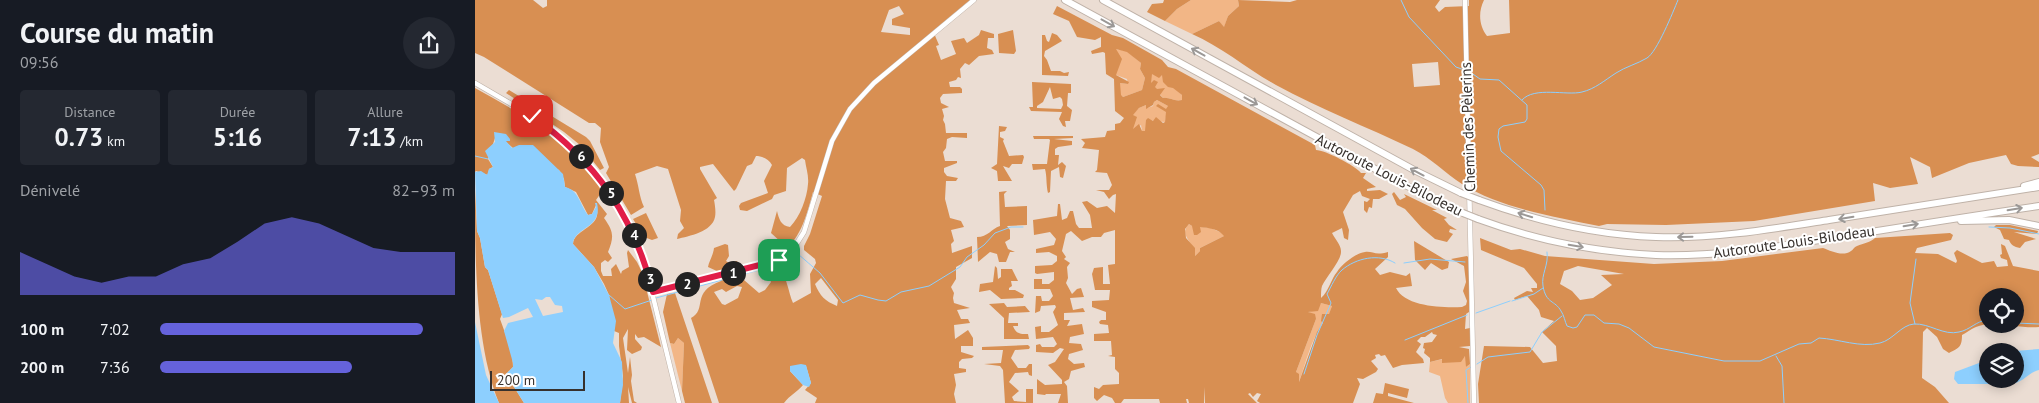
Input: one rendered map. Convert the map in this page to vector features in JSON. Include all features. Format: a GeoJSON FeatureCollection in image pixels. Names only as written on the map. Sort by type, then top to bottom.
{"type":"FeatureCollection","features":[{"type":"Feature","properties":{"kind":"highway","name":"Autoroute Louis-Bilodeau"},"geometry":{"type":"LineString","coordinates":[[1065,0],[1395,180],[1463,213],[1529,235],[1573,246],[1617,252],[1669,255],[1746,251],[2039,206]]}},
{"type":"Feature","properties":{"kind":"highway","name":"Autoroute Louis-Bilodeau"},"geometry":{"type":"LineString","coordinates":[[1103,0],[1409,167],[1461,193],[1524,216],[1574,228],[1625,235],[1676,237],[1745,233],[2039,187]]}},
{"type":"Feature","properties":{"kind":"highway"},"geometry":{"type":"LineString","coordinates":[[1984,196],[2039,182]]}},
{"type":"Feature","properties":{"kind":"highway"},"geometry":{"type":"LineString","coordinates":[[1932,222],[2006,220],[2039,226]]}},
{"type":"Feature","properties":{"kind":"street"},"geometry":{"type":"LineString","coordinates":[[653,292],[773,263],[792,251],[804,232],[832,141],[850,109],[874,84],[974,0]]}},
{"type":"Feature","properties":{"kind":"street","name":"Chemin des Pèlerins"},"geometry":{"type":"LineString","coordinates":[[1465,0],[1474,403]]}},
{"type":"Feature","properties":{"kind":"street"},"geometry":{"type":"LineString","coordinates":[[475,83],[545,124],[577,152],[619,205],[641,251],[653,292],[679,403]]}},
{"type":"Feature","properties":{"kind":"shaded area"},"geometry":{"type":"Polygon","coordinates":[[[475,0],[533,0],[543,8],[547,6],[547,0],[970,0],[933,31],[939,45],[936,46],[941,60],[956,54],[951,41],[964,38],[967,43],[979,35],[981,30],[994,34],[994,38],[988,38],[987,48],[992,50],[994,54],[979,56],[969,65],[965,63],[960,69],[961,78],[958,77],[956,80],[949,82],[950,87],[960,87],[962,93],[943,94],[940,98],[941,103],[949,107],[942,109],[946,133],[967,133],[967,138],[952,137],[947,139],[946,148],[943,152],[945,161],[957,161],[957,163],[944,168],[947,176],[958,178],[956,181],[946,181],[945,199],[950,218],[961,221],[964,227],[951,230],[954,241],[951,244],[952,253],[972,246],[972,258],[956,267],[956,279],[951,287],[954,293],[954,303],[970,308],[957,310],[961,319],[968,319],[970,323],[954,325],[955,339],[968,330],[973,338],[973,346],[961,346],[961,352],[974,356],[962,359],[959,362],[959,368],[966,369],[966,372],[954,374],[956,403],[815,403],[817,398],[805,390],[811,383],[806,366],[790,371],[803,385],[784,403],[719,403],[691,318],[699,310],[702,295],[706,290],[721,281],[719,272],[708,267],[714,248],[725,244],[728,245],[729,256],[726,261],[729,263],[737,261],[744,280],[759,293],[765,290],[771,282],[767,273],[779,270],[786,281],[793,303],[811,293],[810,274],[816,263],[815,259],[804,250],[804,246],[810,234],[822,196],[813,192],[800,230],[790,246],[774,258],[782,243],[771,233],[777,211],[782,224],[790,227],[800,213],[805,201],[808,184],[805,160],[802,158],[787,168],[786,191],[774,195],[772,199],[747,211],[740,210],[739,206],[741,203],[768,193],[764,181],[772,165],[769,161],[763,157],[756,156],[752,164],[747,166],[734,191],[713,164],[700,167],[717,198],[714,200],[715,217],[705,230],[677,239],[678,234],[684,228],[680,221],[681,210],[668,169],[657,166],[635,174],[644,207],[631,215],[606,173],[609,167],[600,142],[601,128],[595,123],[589,123],[475,53],[475,0]],[[899,6],[889,10],[881,32],[910,35],[910,28],[892,25],[892,19],[904,14],[899,6]],[[821,278],[815,284],[823,298],[837,306],[838,300],[821,278]],[[737,286],[726,292],[722,289],[714,292],[722,304],[725,305],[738,298],[742,287],[737,286]]]}},
{"type":"Feature","properties":{"kind":"shaded area"},"geometry":{"type":"Polygon","coordinates":[[[1164,0],[1191,0],[1177,9],[1165,21],[1147,12],[1152,4],[1163,3],[1164,0]]]}},
{"type":"Feature","properties":{"kind":"shaded area"},"geometry":{"type":"Polygon","coordinates":[[[1191,0],[1238,0],[1239,6],[1228,16],[1224,28],[1219,21],[1192,34],[1165,21],[1177,9],[1191,0]]]}},
{"type":"Feature","properties":{"kind":"shaded area"},"geometry":{"type":"Polygon","coordinates":[[[1238,0],[1290,2],[1297,0],[1440,0],[1435,7],[1439,12],[1445,7],[1469,6],[1469,0],[1484,0],[1480,19],[1482,28],[1487,36],[1510,33],[1509,0],[2039,0],[2039,154],[2031,157],[2039,162],[2039,167],[2011,164],[2006,155],[1969,163],[1932,178],[1930,167],[1910,157],[1918,184],[1890,188],[1873,183],[1875,201],[1754,221],[1666,225],[1607,224],[1599,226],[1582,223],[1528,211],[1477,192],[1456,180],[1420,153],[1293,94],[1265,79],[1214,45],[1192,34],[1219,21],[1224,27],[1228,16],[1239,6],[1238,0]],[[1438,62],[1412,64],[1414,87],[1440,85],[1438,62]]]}},
{"type":"Feature","properties":{"kind":"shaded area"},"geometry":{"type":"Polygon","coordinates":[[[1057,6],[1112,35],[1123,38],[1162,60],[1168,67],[1176,69],[1315,145],[1316,150],[1333,155],[1353,166],[1361,173],[1366,173],[1363,178],[1376,187],[1367,189],[1367,191],[1380,190],[1388,194],[1379,199],[1373,199],[1372,208],[1369,207],[1367,213],[1364,210],[1364,201],[1367,202],[1370,199],[1362,196],[1360,191],[1353,195],[1343,212],[1349,230],[1348,240],[1344,238],[1342,228],[1332,233],[1340,246],[1341,255],[1322,286],[1321,298],[1339,269],[1349,259],[1365,252],[1380,254],[1388,252],[1388,257],[1375,269],[1380,275],[1390,272],[1406,276],[1410,273],[1412,286],[1396,288],[1401,294],[1416,303],[1462,307],[1466,305],[1467,301],[1463,291],[1466,282],[1464,266],[1451,259],[1467,256],[1469,258],[1469,312],[1466,314],[1465,329],[1470,328],[1470,346],[1459,347],[1469,349],[1470,364],[1466,367],[1465,356],[1461,362],[1442,363],[1442,359],[1430,362],[1430,358],[1424,353],[1425,349],[1423,348],[1424,343],[1432,342],[1437,335],[1432,332],[1417,341],[1421,344],[1416,352],[1423,359],[1424,363],[1402,365],[1393,368],[1385,355],[1375,355],[1376,358],[1371,361],[1378,369],[1363,379],[1357,378],[1360,384],[1353,403],[1260,403],[1257,401],[1261,394],[1257,393],[1253,397],[1250,393],[1248,394],[1257,403],[1205,403],[1204,387],[1204,403],[1189,403],[1188,399],[1186,399],[1187,403],[1160,403],[1159,399],[1124,399],[1121,403],[1115,403],[1112,398],[1104,395],[1097,401],[1094,398],[1094,387],[1099,389],[1103,385],[1119,384],[1119,373],[1115,369],[1115,357],[1108,356],[1112,355],[1111,341],[1094,341],[1094,334],[1109,333],[1108,325],[1100,324],[1099,322],[1106,320],[1106,312],[1092,307],[1092,301],[1109,300],[1110,290],[1095,290],[1092,274],[1094,268],[1103,267],[1103,284],[1110,284],[1108,265],[1115,264],[1115,230],[1104,233],[1101,237],[1092,237],[1082,241],[1071,231],[1066,234],[1062,251],[1066,257],[1064,259],[1070,263],[1067,267],[1068,278],[1066,283],[1072,294],[1081,288],[1084,297],[1070,298],[1073,310],[1083,308],[1085,312],[1064,313],[1064,320],[1070,320],[1067,326],[1082,324],[1084,334],[1070,337],[1069,343],[1081,344],[1083,350],[1069,354],[1068,359],[1074,364],[1084,363],[1085,367],[1071,371],[1069,379],[1064,382],[1067,386],[1068,403],[1058,403],[1061,394],[1037,394],[1037,379],[1045,385],[1062,384],[1062,380],[1048,365],[1055,362],[1064,349],[1060,348],[1053,353],[1036,352],[1036,345],[1054,347],[1057,344],[1053,337],[1036,339],[1035,327],[1041,326],[1041,332],[1049,332],[1058,325],[1053,312],[1056,307],[1055,305],[1041,306],[1040,311],[1035,313],[1036,296],[1041,296],[1042,301],[1049,301],[1053,296],[1050,289],[1034,289],[1034,279],[1042,279],[1042,284],[1049,284],[1054,280],[1054,272],[1037,274],[1035,273],[1035,266],[1052,265],[1057,261],[1057,256],[1049,252],[1036,253],[1036,249],[1054,245],[1056,239],[1050,232],[1034,235],[1033,220],[1057,216],[1058,204],[1060,204],[1062,220],[1067,218],[1070,211],[1073,211],[1079,228],[1092,228],[1090,215],[1082,202],[1087,201],[1097,208],[1107,206],[1115,213],[1116,194],[1109,199],[1104,192],[1096,190],[1109,190],[1112,185],[1107,173],[1095,172],[1097,170],[1099,150],[1082,148],[1085,143],[1081,139],[1105,137],[1107,131],[1115,130],[1115,124],[1120,123],[1124,118],[1115,111],[1114,79],[1106,74],[1105,53],[1092,54],[1091,51],[1101,47],[1101,37],[1095,40],[1077,37],[1069,21],[1053,14],[1057,6]],[[1116,49],[1122,59],[1116,75],[1129,82],[1128,84],[1120,83],[1121,95],[1123,97],[1142,90],[1145,78],[1140,69],[1141,63],[1127,52],[1116,49]],[[1152,74],[1151,83],[1154,80],[1158,82],[1155,87],[1157,89],[1165,88],[1160,95],[1163,98],[1182,100],[1182,95],[1163,82],[1162,75],[1159,78],[1152,74]],[[1157,100],[1153,105],[1146,109],[1146,105],[1139,108],[1133,115],[1137,117],[1133,129],[1139,124],[1142,131],[1145,131],[1148,118],[1153,121],[1156,117],[1163,123],[1165,122],[1166,112],[1156,106],[1158,104],[1166,109],[1168,106],[1157,100]],[[1189,224],[1185,229],[1186,238],[1195,248],[1195,256],[1200,251],[1200,248],[1224,236],[1217,230],[1200,227],[1201,232],[1194,235],[1192,226],[1189,224]],[[1321,303],[1318,311],[1308,312],[1315,314],[1316,319],[1296,372],[1299,374],[1299,382],[1317,332],[1323,323],[1321,321],[1322,314],[1329,314],[1332,306],[1321,303]]]}},
{"type":"Feature","properties":{"kind":"shaded area"},"geometry":{"type":"Polygon","coordinates":[[[1013,30],[1016,51],[1014,54],[999,53],[998,34],[1013,30]]]}},
{"type":"Feature","properties":{"kind":"shaded area"},"geometry":{"type":"Polygon","coordinates":[[[1052,33],[1057,35],[1062,41],[1045,51],[1044,56],[1051,71],[1069,72],[1068,76],[1042,75],[1042,35],[1045,35],[1049,42],[1052,33]]]}},
{"type":"Feature","properties":{"kind":"shaded area"},"geometry":{"type":"Polygon","coordinates":[[[1116,49],[1127,51],[1141,63],[1140,69],[1145,78],[1142,90],[1123,97],[1120,95],[1120,83],[1128,84],[1127,79],[1116,75],[1116,49]]]}},
{"type":"Feature","properties":{"kind":"shaded area"},"geometry":{"type":"Polygon","coordinates":[[[1151,73],[1162,75],[1182,95],[1182,100],[1163,98],[1151,83],[1151,73]]]}},
{"type":"Feature","properties":{"kind":"shaded area"},"geometry":{"type":"Polygon","coordinates":[[[1032,82],[1071,84],[1071,93],[1068,93],[1067,106],[1072,110],[1070,121],[1065,121],[1066,127],[1063,126],[1059,119],[1062,112],[1031,111],[1029,107],[1033,107],[1032,82]],[[1050,87],[1043,102],[1037,108],[1061,109],[1063,105],[1062,99],[1060,97],[1053,99],[1050,87]]]}},
{"type":"Feature","properties":{"kind":"shaded area"},"geometry":{"type":"Polygon","coordinates":[[[475,88],[542,128],[573,156],[603,190],[596,200],[607,214],[604,218],[610,227],[612,235],[608,252],[612,258],[608,262],[605,260],[601,263],[601,271],[603,276],[612,276],[611,269],[616,264],[621,274],[622,271],[629,267],[628,250],[642,272],[661,347],[644,337],[638,338],[635,334],[635,339],[642,347],[641,350],[632,354],[627,350],[628,329],[623,338],[628,373],[630,357],[634,401],[637,403],[632,403],[628,387],[629,403],[620,403],[623,376],[619,333],[614,331],[609,295],[594,267],[573,244],[578,234],[596,219],[596,205],[592,214],[588,215],[576,192],[565,187],[564,179],[559,170],[513,148],[505,141],[495,138],[488,159],[493,167],[489,169],[488,175],[475,172],[475,88]]]}},
{"type":"Feature","properties":{"kind":"shaded area"},"geometry":{"type":"Polygon","coordinates":[[[509,90],[586,137],[604,168],[600,170],[580,145],[564,132],[506,93],[509,90]]]}},
{"type":"Feature","properties":{"kind":"shaded area"},"geometry":{"type":"Polygon","coordinates":[[[1157,100],[1168,106],[1165,122],[1146,120],[1146,131],[1142,131],[1141,125],[1133,130],[1131,116],[1139,108],[1146,105],[1147,108],[1153,106],[1157,100]]]}},
{"type":"Feature","properties":{"kind":"shaded area"},"geometry":{"type":"Polygon","coordinates":[[[999,126],[1007,127],[1005,131],[1000,132],[1000,137],[1004,139],[1003,141],[1009,156],[1023,155],[1024,157],[1022,164],[1012,164],[1009,168],[1003,166],[1012,181],[998,181],[997,171],[991,168],[997,164],[999,126]]]}},
{"type":"Feature","properties":{"kind":"shaded area"},"geometry":{"type":"Polygon","coordinates":[[[1033,136],[1073,136],[1073,138],[1054,139],[1072,141],[1072,145],[1055,149],[1055,155],[1059,155],[1058,165],[1062,162],[1066,166],[1063,178],[1060,177],[1059,167],[1051,171],[1050,192],[1048,193],[1045,169],[1033,170],[1032,164],[1047,164],[1050,140],[1034,139],[1033,136]]]}},
{"type":"Feature","properties":{"kind":"shaded area"},"geometry":{"type":"Polygon","coordinates":[[[475,190],[477,231],[485,267],[488,270],[502,314],[500,319],[512,352],[513,367],[506,374],[524,403],[499,403],[485,354],[476,271],[475,190]]]}},
{"type":"Feature","properties":{"kind":"shaded area"},"geometry":{"type":"Polygon","coordinates":[[[1007,191],[1004,194],[1005,207],[1027,206],[1027,225],[1007,226],[1010,230],[1010,239],[1005,242],[1008,249],[1015,252],[1010,252],[1006,262],[999,262],[997,254],[990,252],[978,262],[977,237],[984,236],[1000,226],[999,192],[1007,191]]]}},
{"type":"Feature","properties":{"kind":"shaded area"},"geometry":{"type":"Polygon","coordinates":[[[1394,192],[1400,200],[1406,197],[1404,194],[1437,210],[1432,210],[1447,218],[1444,219],[1457,230],[1450,229],[1449,232],[1453,234],[1447,242],[1435,239],[1405,209],[1397,205],[1392,194],[1394,192]]]}},
{"type":"Feature","properties":{"kind":"shaded area"},"geometry":{"type":"Polygon","coordinates":[[[646,213],[658,238],[652,240],[644,237],[633,219],[646,213]]]}},
{"type":"Feature","properties":{"kind":"shaded area"},"geometry":{"type":"Polygon","coordinates":[[[1189,224],[1211,228],[1224,234],[1224,236],[1200,248],[1200,251],[1194,257],[1193,249],[1185,233],[1186,227],[1189,224]]]}},
{"type":"Feature","properties":{"kind":"shaded area"},"geometry":{"type":"Polygon","coordinates":[[[1996,225],[2010,225],[2038,231],[2037,234],[2014,232],[2036,239],[2025,242],[2020,248],[2013,245],[2009,240],[2004,239],[2000,230],[1994,227],[1996,225]]]}},
{"type":"Feature","properties":{"kind":"shaded area"},"geometry":{"type":"Polygon","coordinates":[[[1950,233],[1953,235],[1951,240],[1917,248],[1915,253],[1938,254],[1956,263],[1954,253],[1957,250],[1982,263],[1994,261],[1997,267],[2008,266],[2007,260],[2001,258],[2000,255],[2002,254],[2001,244],[2005,246],[2013,266],[2039,271],[2039,327],[2024,327],[2024,288],[1979,288],[1979,326],[1962,335],[1959,347],[1949,353],[1943,349],[1937,337],[1927,328],[1923,332],[1922,378],[1935,387],[1949,403],[1479,403],[1478,384],[1484,346],[1530,347],[1543,363],[1557,361],[1556,346],[1542,332],[1554,321],[1541,317],[1539,310],[1527,296],[1515,300],[1514,298],[1527,291],[1533,292],[1531,288],[1537,288],[1537,284],[1524,268],[1481,250],[1480,238],[1511,250],[1520,249],[1545,256],[1654,264],[1722,261],[1823,248],[1837,253],[1848,253],[1856,246],[1875,238],[1950,233]],[[1578,266],[1564,271],[1560,284],[1572,291],[1580,300],[1593,298],[1612,285],[1601,275],[1624,274],[1578,266]]]}},
{"type":"Feature","properties":{"kind":"shaded area"},"geometry":{"type":"Polygon","coordinates":[[[1414,241],[1449,262],[1448,268],[1442,270],[1431,263],[1425,270],[1415,260],[1414,241]]]}},
{"type":"Feature","properties":{"kind":"shaded area"},"geometry":{"type":"Polygon","coordinates":[[[995,266],[998,279],[1001,277],[1001,269],[1012,269],[1018,281],[1011,281],[1012,286],[1009,290],[1015,290],[1024,295],[1023,298],[1001,299],[990,290],[979,292],[980,284],[993,282],[995,266]]]}},
{"type":"Feature","properties":{"kind":"shaded area"},"geometry":{"type":"Polygon","coordinates":[[[675,293],[712,403],[685,403],[682,391],[684,343],[678,338],[674,344],[670,343],[663,312],[667,294],[675,293]]]}},
{"type":"Feature","properties":{"kind":"shaded area"},"geometry":{"type":"Polygon","coordinates":[[[1004,303],[1007,307],[1025,306],[1030,312],[1009,313],[1008,323],[1018,323],[1018,326],[1013,326],[1015,331],[1021,334],[1028,334],[1029,339],[1004,339],[1004,318],[989,304],[1004,303]]]}},
{"type":"Feature","properties":{"kind":"shaded area"},"geometry":{"type":"Polygon","coordinates":[[[1321,303],[1332,306],[1329,315],[1322,314],[1323,323],[1312,344],[1299,382],[1296,372],[1316,319],[1308,313],[1321,303]]]}},
{"type":"Feature","properties":{"kind":"shaded area"},"geometry":{"type":"Polygon","coordinates":[[[678,338],[684,343],[682,391],[670,343],[674,344],[678,338]]]}},
{"type":"Feature","properties":{"kind":"shaded area"},"geometry":{"type":"Polygon","coordinates":[[[1028,345],[1029,349],[1015,350],[1011,358],[1018,368],[1026,368],[1029,364],[1032,364],[1032,376],[1028,372],[1015,373],[1009,382],[1019,391],[1012,397],[1014,401],[1026,402],[1026,389],[1033,389],[1033,403],[1005,403],[1003,370],[1000,366],[984,364],[1001,363],[1003,350],[982,350],[982,347],[1028,345]]]}},
{"type":"Feature","properties":{"kind":"shaded area"},"geometry":{"type":"Polygon","coordinates":[[[1466,356],[1466,367],[1470,364],[1470,403],[1448,403],[1440,376],[1429,372],[1430,362],[1443,359],[1442,362],[1466,356]]]}},
{"type":"Feature","properties":{"kind":"shaded area"},"geometry":{"type":"Polygon","coordinates":[[[1385,383],[1409,389],[1407,398],[1388,393],[1388,396],[1414,403],[1373,403],[1376,393],[1383,394],[1385,383]]]}},
{"type":"Feature","properties":{"kind":"water"},"geometry":{"type":"Polygon","coordinates":[[[494,132],[506,134],[510,141],[506,141],[512,148],[519,145],[533,145],[563,174],[565,187],[573,191],[588,215],[592,214],[596,207],[595,203],[597,203],[598,212],[596,218],[578,234],[573,244],[594,267],[609,295],[616,321],[613,343],[622,362],[623,385],[620,403],[524,403],[506,374],[513,367],[513,363],[504,331],[508,323],[533,317],[528,308],[503,318],[488,270],[485,267],[477,231],[475,172],[481,171],[487,175],[489,169],[493,167],[485,151],[495,142],[494,132]],[[550,297],[542,300],[535,299],[543,316],[563,312],[562,306],[555,305],[550,297]]]}},
{"type":"Feature","properties":{"kind":"water"},"geometry":{"type":"Polygon","coordinates":[[[475,322],[486,375],[499,403],[475,403],[475,322]]]}},
{"type":"Feature","properties":{"kind":"water"},"geometry":{"type":"Polygon","coordinates":[[[2039,349],[2039,370],[2024,379],[2024,350],[2039,349]]]}},
{"type":"Feature","properties":{"kind":"water"},"geometry":{"type":"Polygon","coordinates":[[[1979,363],[1979,384],[1958,384],[1954,379],[1955,372],[1979,363]]]}},
{"type":"Feature","properties":{"kind":"water"},"geometry":{"type":"Polygon","coordinates":[[[806,365],[811,383],[809,387],[803,385],[790,371],[790,366],[806,365]]]}},
{"type":"Feature","properties":{"kind":"waterway"},"geometry":{"type":"LineString","coordinates":[[1401,0],[1409,17],[1456,67],[1470,72],[1480,79],[1499,80],[1527,105],[1527,119],[1525,122],[1503,126],[1499,129],[1498,137],[1501,151],[1541,185],[1544,190],[1545,210]]}},
{"type":"Feature","properties":{"kind":"waterway"},"geometry":{"type":"LineString","coordinates":[[1522,100],[1534,93],[1576,93],[1587,91],[1620,71],[1647,58],[1660,40],[1678,0]]}},
{"type":"Feature","properties":{"kind":"waterway"},"geometry":{"type":"LineString","coordinates":[[475,156],[488,159]]}},
{"type":"Feature","properties":{"kind":"waterway"},"geometry":{"type":"LineString","coordinates":[[656,298],[777,265],[798,254],[820,273],[843,303],[860,295],[886,301],[901,292],[929,286],[960,267],[967,257],[984,245],[995,233],[1011,227],[1023,227]]}},
{"type":"Feature","properties":{"kind":"waterway"},"geometry":{"type":"LineString","coordinates":[[1989,227],[2010,228],[2039,234]]}},
{"type":"Feature","properties":{"kind":"waterway"},"geometry":{"type":"LineString","coordinates":[[1547,252],[1543,277],[1544,292],[1548,299],[1559,308],[1567,326],[1577,327],[1585,315],[1594,315],[1604,323],[1619,324],[1629,328],[1654,347],[1724,361],[1760,361],[1799,344],[1811,343],[1819,338],[1857,344],[1872,344],[1889,339],[1909,325],[1920,324],[1953,333],[1963,331],[1979,323]]}},
{"type":"Feature","properties":{"kind":"waterway"},"geometry":{"type":"LineString","coordinates":[[1304,374],[1317,335],[1331,303],[1327,294],[1340,272],[1354,262],[1368,258],[1382,258],[1395,263]]}},
{"type":"Feature","properties":{"kind":"waterway"},"geometry":{"type":"LineString","coordinates":[[1404,263],[1430,259],[1465,262]]}},
{"type":"Feature","properties":{"kind":"waterway"},"geometry":{"type":"LineString","coordinates":[[1915,324],[1910,303],[1916,259]]}},
{"type":"Feature","properties":{"kind":"waterway"},"geometry":{"type":"LineString","coordinates":[[1512,301],[1534,294],[1543,288]]}},
{"type":"Feature","properties":{"kind":"waterway"},"geometry":{"type":"LineString","coordinates":[[609,295],[625,309],[652,300]]}},
{"type":"Feature","properties":{"kind":"waterway"},"geometry":{"type":"LineString","coordinates":[[1476,313],[1510,301]]}},
{"type":"Feature","properties":{"kind":"waterway"},"geometry":{"type":"LineString","coordinates":[[1405,340],[1467,315]]}},
{"type":"Feature","properties":{"kind":"waterway"},"geometry":{"type":"LineString","coordinates":[[1477,364],[1488,357],[1530,352],[1542,332],[1562,316]]}},
{"type":"Feature","properties":{"kind":"waterway"},"geometry":{"type":"LineString","coordinates":[[2024,323],[2039,324]]}},
{"type":"Feature","properties":{"kind":"waterway"},"geometry":{"type":"LineString","coordinates":[[1776,356],[1782,366],[1784,403]]}},
{"type":"Feature","properties":{"kind":"waterway"},"geometry":{"type":"LineString","coordinates":[[1468,403],[1466,370],[1471,367]]}},
{"type":"Feature","properties":{"kind":"route"},"geometry":{"type":"LineString","coordinates":[[532,116],[545,124],[577,152],[619,205],[641,251],[653,292],[748,270],[779,260]]}}]}
